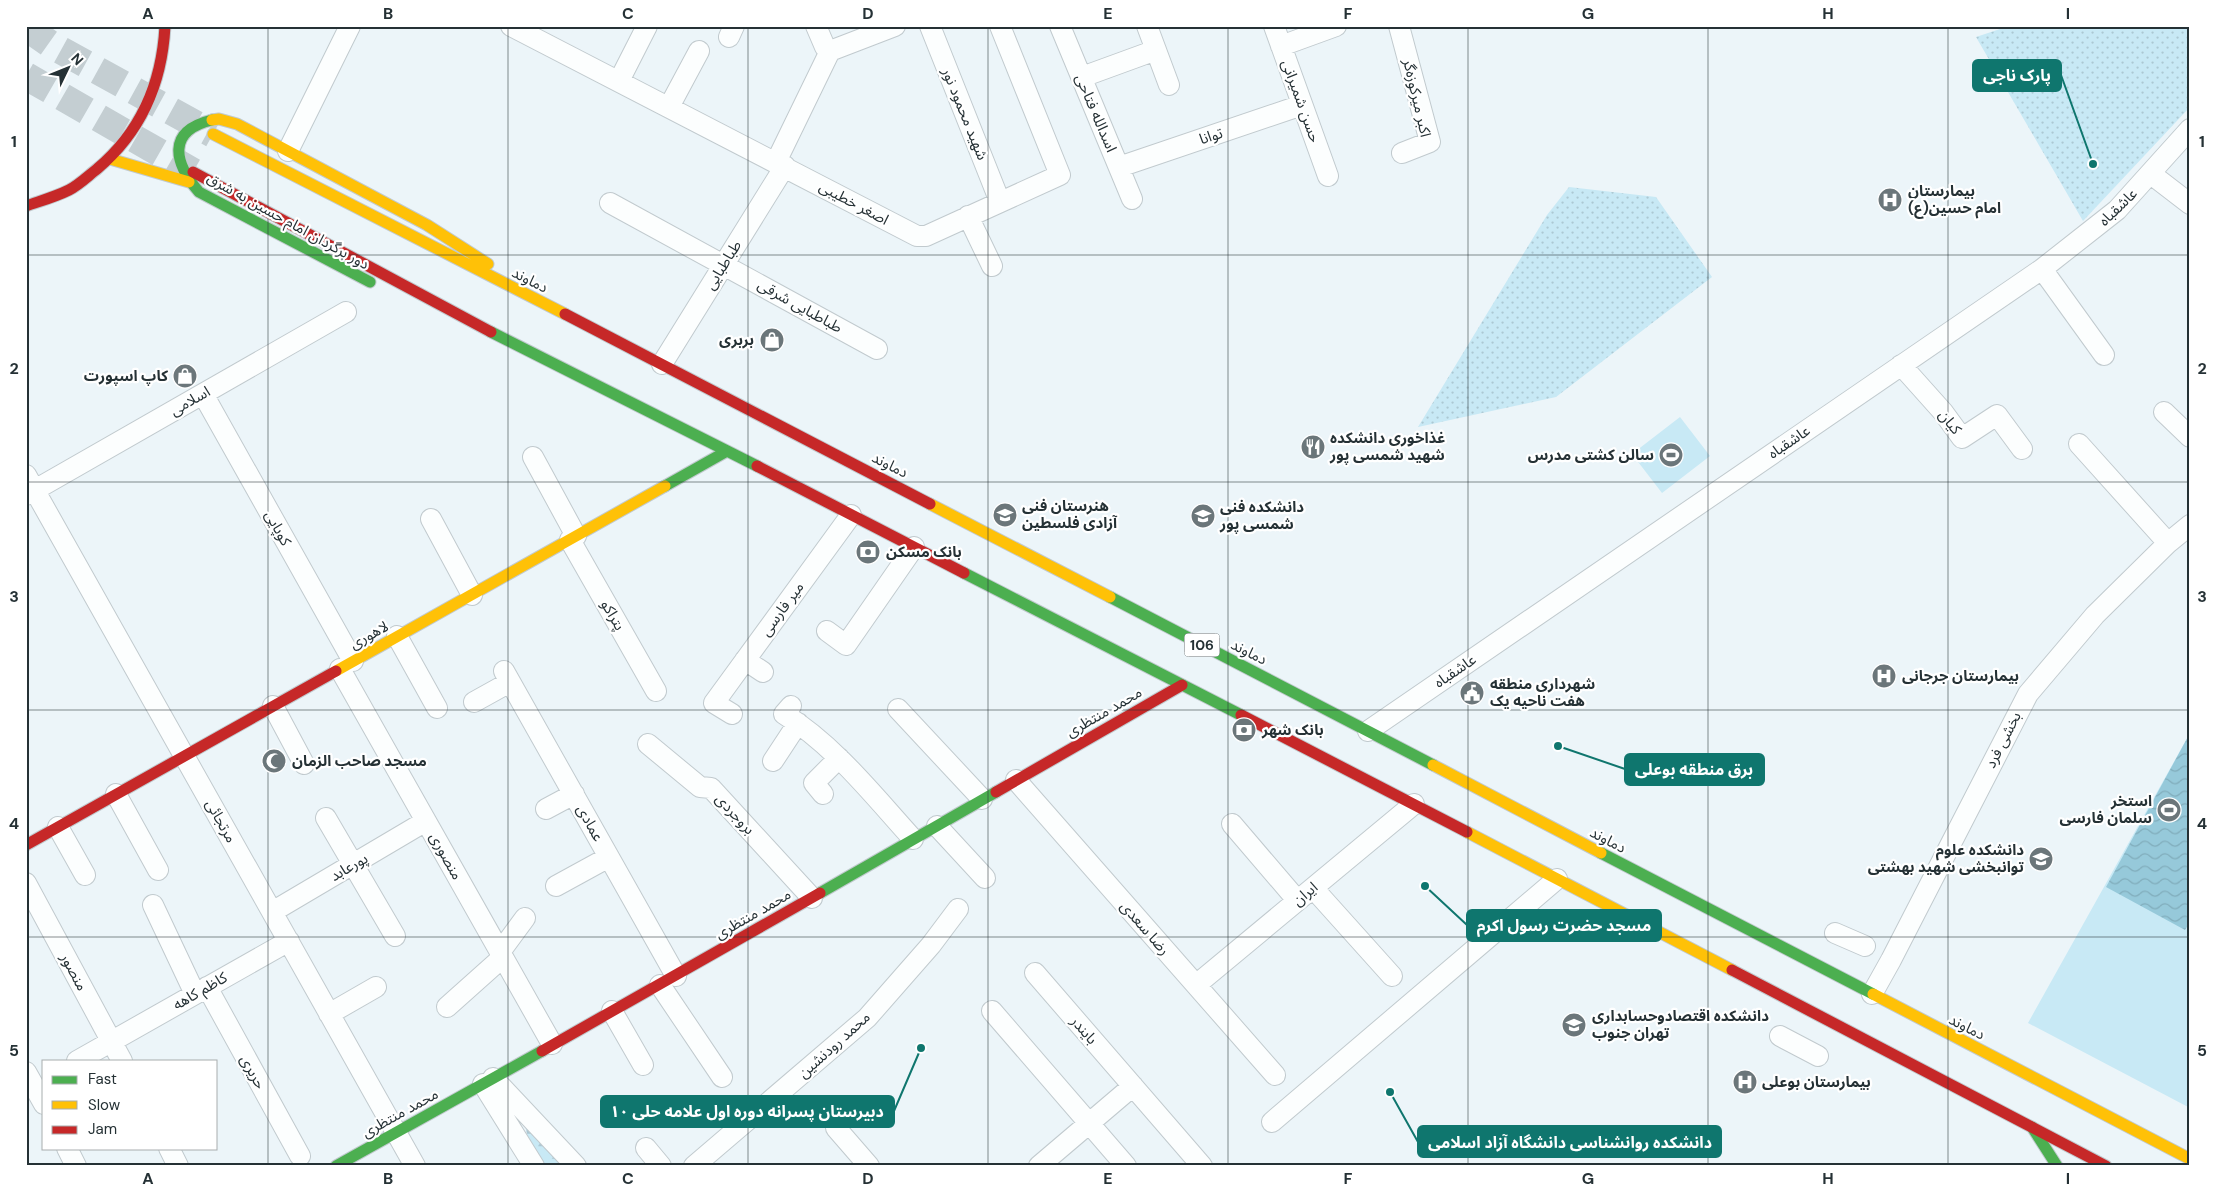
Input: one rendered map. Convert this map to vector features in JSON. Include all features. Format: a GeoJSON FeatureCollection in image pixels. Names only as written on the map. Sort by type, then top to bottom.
{"type":"FeatureCollection","features":[{"type":"Feature","properties":{"kind":"main road"},"geometry":{"type":"LineString","coordinates":[[26,206],[71,189],[110,159],[138,125],[156,87],[165,46],[165,26]]}},
{"type":"Feature","properties":{"kind":"main road","name":"دور برگردان امام حسین به شرق"},"geometry":{"type":"LineString","coordinates":[[384,290],[199,192],[178,156],[178,143],[186,130],[201,123],[218,119],[237,124],[427,224],[488,263],[522,292]]}},
{"type":"Feature","properties":{"kind":"main road","name":"دماوند"},"geometry":{"type":"LineString","coordinates":[[213,134],[662,364],[2190,1159]]}},
{"type":"Feature","properties":{"kind":"main road"},"geometry":{"type":"LineString","coordinates":[[110,159],[191,177],[1414,804],[2106,1166]]}},
{"type":"Feature","properties":{"kind":"main road"},"geometry":{"type":"LineString","coordinates":[[424,310],[440,318],[500,337]]}},
{"type":"Feature","properties":{"kind":"main road","name":"لاهوری"},"geometry":{"type":"LineString","coordinates":[[26,845],[727,451]]}},
{"type":"Feature","properties":{"kind":"main road","name":"محمد منتظری"},"geometry":{"type":"LineString","coordinates":[[340,1165],[812,898],[1182,685]]}},
{"type":"Feature","properties":{"kind":"main road"},"geometry":{"type":"LineString","coordinates":[[2032,1127],[2057,1166]]}},
{"type":"Feature","properties":{"kind":"main road"},"geometry":{"type":"LineString","coordinates":[[2158,1142],[2182,1143]]}},
{"type":"Feature","properties":{"kind":"street"},"geometry":{"type":"LineString","coordinates":[[288,151],[350,26]]}},
{"type":"Feature","properties":{"kind":"street","name":"اصغر خطیبی"},"geometry":{"type":"LineString","coordinates":[[511,26],[917,236],[926,236],[1060,174],[1000,26]]}},
{"type":"Feature","properties":{"kind":"street"},"geometry":{"type":"LineString","coordinates":[[619,81],[647,26]]}},
{"type":"Feature","properties":{"kind":"street"},"geometry":{"type":"LineString","coordinates":[[816,26],[825,47],[830,51],[895,26]]}},
{"type":"Feature","properties":{"kind":"street","name":"شهید محمود نور"},"geometry":{"type":"LineString","coordinates":[[930,26],[1000,202]]}},
{"type":"Feature","properties":{"kind":"street","name":"اسدالله فتاحی"},"geometry":{"type":"LineString","coordinates":[[1060,26],[1132,199]]}},
{"type":"Feature","properties":{"kind":"street"},"geometry":{"type":"LineString","coordinates":[[1147,26],[1169,85]]}},
{"type":"Feature","properties":{"kind":"street","name":"حسن شمیرانی"},"geometry":{"type":"LineString","coordinates":[[1274,26],[1328,176]]}},
{"type":"Feature","properties":{"kind":"street"},"geometry":{"type":"LineString","coordinates":[[1281,46],[1336,26]]}},
{"type":"Feature","properties":{"kind":"street","name":"اکبر میرکوزه‌گر"},"geometry":{"type":"LineString","coordinates":[[1399,26],[1430,142],[1402,153]]}},
{"type":"Feature","properties":{"kind":"street"},"geometry":{"type":"LineString","coordinates":[[1082,77],[1156,50]]}},
{"type":"Feature","properties":{"kind":"street"},"geometry":{"type":"LineString","coordinates":[[669,107],[699,51]]}},
{"type":"Feature","properties":{"kind":"street","name":"طباطبایی"},"geometry":{"type":"LineString","coordinates":[[662,364],[724,264],[780,164],[830,51]]}},
{"type":"Feature","properties":{"kind":"street","name":"توانا"},"geometry":{"type":"LineString","coordinates":[[1119,167],[1302,105]]}},
{"type":"Feature","properties":{"kind":"street","name":"عاشقباه"},"geometry":{"type":"LineString","coordinates":[[1368,731],[2042,269],[2105,220],[2151,174],[2190,129]]}},
{"type":"Feature","properties":{"kind":"street"},"geometry":{"type":"LineString","coordinates":[[2151,174],[2190,204]]}},
{"type":"Feature","properties":{"kind":"street","name":"طباطبایی شرقی"},"geometry":{"type":"LineString","coordinates":[[610,203],[877,348]]}},
{"type":"Feature","properties":{"kind":"street"},"geometry":{"type":"LineString","coordinates":[[968,216],[992,266]]}},
{"type":"Feature","properties":{"kind":"street"},"geometry":{"type":"LineString","coordinates":[[2042,269],[2104,355]]}},
{"type":"Feature","properties":{"kind":"street","name":"اسلامی"},"geometry":{"type":"LineString","coordinates":[[29,487],[203,394],[346,312]]}},
{"type":"Feature","properties":{"kind":"street","name":"کیان"},"geometry":{"type":"LineString","coordinates":[[1902,365],[1943,412],[1962,438],[1997,415],[2022,449]]}},
{"type":"Feature","properties":{"kind":"street","name":"کوپایی"},"geometry":{"type":"LineString","coordinates":[[203,394],[347,665]]}},
{"type":"Feature","properties":{"kind":"street"},"geometry":{"type":"LineString","coordinates":[[2164,412],[2190,437]]}},
{"type":"Feature","properties":{"kind":"street"},"geometry":{"type":"LineString","coordinates":[[2079,444],[2168,543]]}},
{"type":"Feature","properties":{"kind":"street","name":"پتراکو"},"geometry":{"type":"LineString","coordinates":[[533,457],[573,538],[656,691]]}},
{"type":"Feature","properties":{"kind":"street","name":"مرتجائی"},"geometry":{"type":"LineString","coordinates":[[29,487],[184,756],[415,1166]]}},
{"type":"Feature","properties":{"kind":"street","name":"میر فارسی"},"geometry":{"type":"LineString","coordinates":[[732,714],[714,703],[851,514]]}},
{"type":"Feature","properties":{"kind":"street"},"geometry":{"type":"LineString","coordinates":[[431,519],[472,595]]}},
{"type":"Feature","properties":{"kind":"street","name":"بخشی فرد"},"geometry":{"type":"LineString","coordinates":[[1872,994],[2028,694],[2095,615],[2168,543],[2190,525]]}},
{"type":"Feature","properties":{"kind":"street"},"geometry":{"type":"LineString","coordinates":[[826,631],[846,645],[914,547]]}},
{"type":"Feature","properties":{"kind":"street"},"geometry":{"type":"LineString","coordinates":[[397,636],[437,708]]}},
{"type":"Feature","properties":{"kind":"street"},"geometry":{"type":"LineString","coordinates":[[745,660],[763,672]]}},
{"type":"Feature","properties":{"kind":"street","name":"منصوری"},"geometry":{"type":"LineString","coordinates":[[347,665],[426,821],[552,1044]]}},
{"type":"Feature","properties":{"kind":"street","name":"عمادی"},"geometry":{"type":"LineString","coordinates":[[474,702],[507,677],[609,857],[668,980],[722,1077]]}},
{"type":"Feature","properties":{"kind":"street"},"geometry":{"type":"LineString","coordinates":[[273,706],[304,764]]}},
{"type":"Feature","properties":{"kind":"street"},"geometry":{"type":"LineString","coordinates":[[898,709],[982,799]]}},
{"type":"Feature","properties":{"kind":"street"},"geometry":{"type":"LineString","coordinates":[[773,761],[800,720],[839,758],[913,839]]}},
{"type":"Feature","properties":{"kind":"street","name":"بروجردی"},"geometry":{"type":"LineString","coordinates":[[648,744],[700,787],[711,788],[812,898]]}},
{"type":"Feature","properties":{"kind":"street"},"geometry":{"type":"LineString","coordinates":[[823,794],[814,783],[839,758]]}},
{"type":"Feature","properties":{"kind":"street","name":"رضا سعدی"},"geometry":{"type":"LineString","coordinates":[[1016,780],[1275,1075]]}},
{"type":"Feature","properties":{"kind":"street"},"geometry":{"type":"LineString","coordinates":[[116,794],[158,870]]}},
{"type":"Feature","properties":{"kind":"street"},"geometry":{"type":"LineString","coordinates":[[546,809],[574,794]]}},
{"type":"Feature","properties":{"kind":"street","name":"ایران"},"geometry":{"type":"LineString","coordinates":[[1196,985],[1414,804]]}},
{"type":"Feature","properties":{"kind":"street"},"geometry":{"type":"LineString","coordinates":[[326,818],[395,936]]}},
{"type":"Feature","properties":{"kind":"street","name":"پورعابد"},"geometry":{"type":"LineString","coordinates":[[272,912],[426,821]]}},
{"type":"Feature","properties":{"kind":"street"},"geometry":{"type":"LineString","coordinates":[[1232,824],[1298,900]]}},
{"type":"Feature","properties":{"kind":"street"},"geometry":{"type":"LineString","coordinates":[[937,826],[984,878]]}},
{"type":"Feature","properties":{"kind":"street"},"geometry":{"type":"LineString","coordinates":[[58,827],[84,874]]}},
{"type":"Feature","properties":{"kind":"street"},"geometry":{"type":"LineString","coordinates":[[556,886],[609,857]]}},
{"type":"Feature","properties":{"kind":"street"},"geometry":{"type":"LineString","coordinates":[[1272,1122],[1557,879]]}},
{"type":"Feature","properties":{"kind":"street","name":"منصور"},"geometry":{"type":"LineString","coordinates":[[26,883],[122,1060]]}},
{"type":"Feature","properties":{"kind":"street"},"geometry":{"type":"LineString","coordinates":[[1313,888],[1392,976]]}},
{"type":"Feature","properties":{"kind":"street","name":"حریری"},"geometry":{"type":"LineString","coordinates":[[153,906],[201,991],[300,1156]]}},
{"type":"Feature","properties":{"kind":"street","name":"محمد رودنشین"},"geometry":{"type":"LineString","coordinates":[[694,1166],[867,1018],[931,945],[958,909]]}},
{"type":"Feature","properties":{"kind":"street"},"geometry":{"type":"LineString","coordinates":[[447,1007],[501,954],[525,918]]}},
{"type":"Feature","properties":{"kind":"street"},"geometry":{"type":"LineString","coordinates":[[1835,933],[1865,946]]}},
{"type":"Feature","properties":{"kind":"street","name":"کاظم کاهه"},"geometry":{"type":"LineString","coordinates":[[79,1060],[288,941]]}},
{"type":"Feature","properties":{"kind":"street","name":"بایندر"},"geometry":{"type":"LineString","coordinates":[[1035,973],[1202,1166]]}},
{"type":"Feature","properties":{"kind":"street"},"geometry":{"type":"LineString","coordinates":[[329,1014],[376,987]]}},
{"type":"Feature","properties":{"kind":"street"},"geometry":{"type":"LineString","coordinates":[[612,1011],[643,1065]]}},
{"type":"Feature","properties":{"kind":"street"},"geometry":{"type":"LineString","coordinates":[[992,1011],[1126,1166]]}},
{"type":"Feature","properties":{"kind":"street"},"geometry":{"type":"LineString","coordinates":[[1780,1036],[1818,1056]]}},
{"type":"Feature","properties":{"kind":"street"},"geometry":{"type":"LineString","coordinates":[[488,1081],[534,1166]]}},
{"type":"Feature","properties":{"kind":"street"},"geometry":{"type":"LineString","coordinates":[[488,1081],[576,1166]]}},
{"type":"Feature","properties":{"kind":"street"},"geometry":{"type":"LineString","coordinates":[[32,1082],[42,1100]]}},
{"type":"Feature","properties":{"kind":"street"},"geometry":{"type":"LineString","coordinates":[[1039,1166],[1133,1086]]}},
{"type":"Feature","properties":{"kind":"street"},"geometry":{"type":"LineString","coordinates":[[836,1128],[869,1166]]}},
{"type":"Feature","properties":{"kind":"street"},"geometry":{"type":"LineString","coordinates":[[646,1148],[661,1166]]}},
{"type":"Feature","properties":{"kind":"street"},"geometry":{"type":"LineString","coordinates":[[68,1150],[76,1166]]}},
{"type":"Feature","properties":{"kind":"street"},"geometry":{"type":"LineString","coordinates":[[170,1150],[178,1166]]}},
{"type":"Feature","properties":{"kind":"green space"},"geometry":{"type":"Polygon","coordinates":[[[2009,26],[2190,26],[2190,107],[2083,221],[1976,37],[2009,26]]]}},
{"type":"Feature","properties":{"kind":"green space"},"geometry":{"type":"Polygon","coordinates":[[[1569,187],[1656,197],[1712,277],[1556,397],[1418,427],[1547,215],[1569,187]]]}},
{"type":"Feature","properties":{"kind":"green space","name":"سالن کشتی مدرس"},"geometry":{"type":"Polygon","coordinates":[[[1680,417],[1710,456],[1662,493],[1632,454],[1680,417]]]}},
{"type":"Feature","properties":{"kind":"green space"},"geometry":{"type":"Polygon","coordinates":[[[2190,733],[2190,1108],[2028,1023],[2190,733]]]}},
{"type":"Feature","properties":{"kind":"green space"},"geometry":{"type":"Polygon","coordinates":[[[525,1121],[567,1166],[546,1166],[531,1145],[525,1121]]]}},
{"type":"Feature","properties":{"kind":"water","name":"استخر سلمان فارسی"},"geometry":{"type":"Polygon","coordinates":[[[2190,733],[2190,922],[2185,930],[2106,887],[2190,733]]]}},
{"type":"Feature","properties":{"kind":"tunnel"},"geometry":{"type":"LineString","coordinates":[[26,27],[53,46],[213,134]]}},
{"type":"Feature","properties":{"kind":"tunnel"},"geometry":{"type":"LineString","coordinates":[[26,76],[193,172]]}},
{"type":"Feature","properties":{"kind":"traffic: fast"},"geometry":{"type":"LineString","coordinates":[[212,120],[197,125],[187,132],[181,140],[179,149],[184,170],[199,192],[370,282]]}},
{"type":"Feature","properties":{"kind":"traffic: fast"},"geometry":{"type":"LineString","coordinates":[[491,332],[757,466]]}},
{"type":"Feature","properties":{"kind":"traffic: fast"},"geometry":{"type":"LineString","coordinates":[[665,486],[727,451]]}},
{"type":"Feature","properties":{"kind":"traffic: fast"},"geometry":{"type":"LineString","coordinates":[[964,573],[1241,715]]}},
{"type":"Feature","properties":{"kind":"traffic: fast"},"geometry":{"type":"LineString","coordinates":[[1110,597],[1433,765]]}},
{"type":"Feature","properties":{"kind":"traffic: fast"},"geometry":{"type":"LineString","coordinates":[[820,893],[996,792]]}},
{"type":"Feature","properties":{"kind":"traffic: fast"},"geometry":{"type":"LineString","coordinates":[[1601,853],[1873,994]]}},
{"type":"Feature","properties":{"kind":"traffic: fast"},"geometry":{"type":"LineString","coordinates":[[336,1166],[542,1051]]}},
{"type":"Feature","properties":{"kind":"traffic: fast"},"geometry":{"type":"LineString","coordinates":[[2032,1127],[2057,1166]]}},
{"type":"Feature","properties":{"kind":"traffic: slow"},"geometry":{"type":"LineString","coordinates":[[212,120],[219,119],[237,124],[427,225],[488,264]]}},
{"type":"Feature","properties":{"kind":"traffic: slow"},"geometry":{"type":"LineString","coordinates":[[213,134],[565,314]]}},
{"type":"Feature","properties":{"kind":"traffic: slow"},"geometry":{"type":"LineString","coordinates":[[110,159],[189,182]]}},
{"type":"Feature","properties":{"kind":"traffic: slow"},"geometry":{"type":"LineString","coordinates":[[336,671],[665,486]]}},
{"type":"Feature","properties":{"kind":"traffic: slow"},"geometry":{"type":"LineString","coordinates":[[930,504],[1110,597]]}},
{"type":"Feature","properties":{"kind":"traffic: slow"},"geometry":{"type":"LineString","coordinates":[[1433,765],[1601,853]]}},
{"type":"Feature","properties":{"kind":"traffic: slow"},"geometry":{"type":"LineString","coordinates":[[1467,832],[1732,970]]}},
{"type":"Feature","properties":{"kind":"traffic: slow"},"geometry":{"type":"LineString","coordinates":[[1873,994],[2190,1159]]}},
{"type":"Feature","properties":{"kind":"traffic: jam"},"geometry":{"type":"LineString","coordinates":[[26,206],[58,195],[76,186],[112,155],[126,139],[137,123],[154,87],[163,47],[165,26]]}},
{"type":"Feature","properties":{"kind":"traffic: jam"},"geometry":{"type":"LineString","coordinates":[[193,172],[491,332]]}},
{"type":"Feature","properties":{"kind":"traffic: jam"},"geometry":{"type":"LineString","coordinates":[[565,314],[930,504]]}},
{"type":"Feature","properties":{"kind":"traffic: jam"},"geometry":{"type":"LineString","coordinates":[[757,466],[964,573]]}},
{"type":"Feature","properties":{"kind":"traffic: jam"},"geometry":{"type":"LineString","coordinates":[[26,845],[336,671]]}},
{"type":"Feature","properties":{"kind":"traffic: jam"},"geometry":{"type":"LineString","coordinates":[[996,792],[1182,685]]}},
{"type":"Feature","properties":{"kind":"traffic: jam"},"geometry":{"type":"LineString","coordinates":[[1241,715],[1467,832]]}},
{"type":"Feature","properties":{"kind":"traffic: jam"},"geometry":{"type":"LineString","coordinates":[[542,1051],[820,893]]}},
{"type":"Feature","properties":{"kind":"traffic: jam"},"geometry":{"type":"LineString","coordinates":[[1732,970],[2106,1166]]}},
{"type":"Feature","properties":{"kind":"place","name":"پارک ناجی"},"geometry":{"type":"Point","coordinates":[2093,164]}},
{"type":"Feature","properties":{"kind":"place","name":"بیمارستان امام حسین(ع)"},"geometry":{"type":"Point","coordinates":[1890,200]}},
{"type":"Feature","properties":{"kind":"place","name":"بربری"},"geometry":{"type":"Point","coordinates":[772,340]}},
{"type":"Feature","properties":{"kind":"place","name":"کاپ اسپورت"},"geometry":{"type":"Point","coordinates":[185,376]}},
{"type":"Feature","properties":{"kind":"place","name":"غذاخوری دانشکده شهید شمسی پور"},"geometry":{"type":"Point","coordinates":[1313,447]}},
{"type":"Feature","properties":{"kind":"place","name":"سالن کشتی مدرس"},"geometry":{"type":"Point","coordinates":[1671,455]}},
{"type":"Feature","properties":{"kind":"place","name":"هنرستان فنی آزادی فلسطین"},"geometry":{"type":"Point","coordinates":[1005,515]}},
{"type":"Feature","properties":{"kind":"place","name":"دانشکده فنی شمسی پور"},"geometry":{"type":"Point","coordinates":[1203,516]}},
{"type":"Feature","properties":{"kind":"place","name":"بانک مسکن"},"geometry":{"type":"Point","coordinates":[868,552]}},
{"type":"Feature","properties":{"kind":"place","name":"بیمارستان جرجانی"},"geometry":{"type":"Point","coordinates":[1884,676]}},
{"type":"Feature","properties":{"kind":"place","name":"شهرداری منطقه هفت ناحیه یک"},"geometry":{"type":"Point","coordinates":[1472,693]}},
{"type":"Feature","properties":{"kind":"place","name":"بانک شهر"},"geometry":{"type":"Point","coordinates":[1244,730]}},
{"type":"Feature","properties":{"kind":"place","name":"برق منطقه بوعلی"},"geometry":{"type":"Point","coordinates":[1558,746]}},
{"type":"Feature","properties":{"kind":"place","name":"مسجد صاحب الزمان"},"geometry":{"type":"Point","coordinates":[274,761]}},
{"type":"Feature","properties":{"kind":"place","name":"استخر سلمان فارسی"},"geometry":{"type":"Point","coordinates":[2169,810]}},
{"type":"Feature","properties":{"kind":"place","name":"دانشکده علوم توانبخشی شهید بهشتی"},"geometry":{"type":"Point","coordinates":[2041,859]}},
{"type":"Feature","properties":{"kind":"place","name":"مسجد حضرت رسول اکرم"},"geometry":{"type":"Point","coordinates":[1425,886]}},
{"type":"Feature","properties":{"kind":"place","name":"دانشکده اقتصادوحسابداری تهران جنوب"},"geometry":{"type":"Point","coordinates":[1574,1025]}},
{"type":"Feature","properties":{"kind":"place","name":"دبیرستان پسرانه دوره اول علامه حلی ۱۰"},"geometry":{"type":"Point","coordinates":[921,1048]}},
{"type":"Feature","properties":{"kind":"place","name":"بیمارستان بوعلی"},"geometry":{"type":"Point","coordinates":[1745,1082]}},
{"type":"Feature","properties":{"kind":"place","name":"دانشکده روانشناسی دانشگاه آزاد اسلامی"},"geometry":{"type":"Point","coordinates":[1390,1092]}}]}
